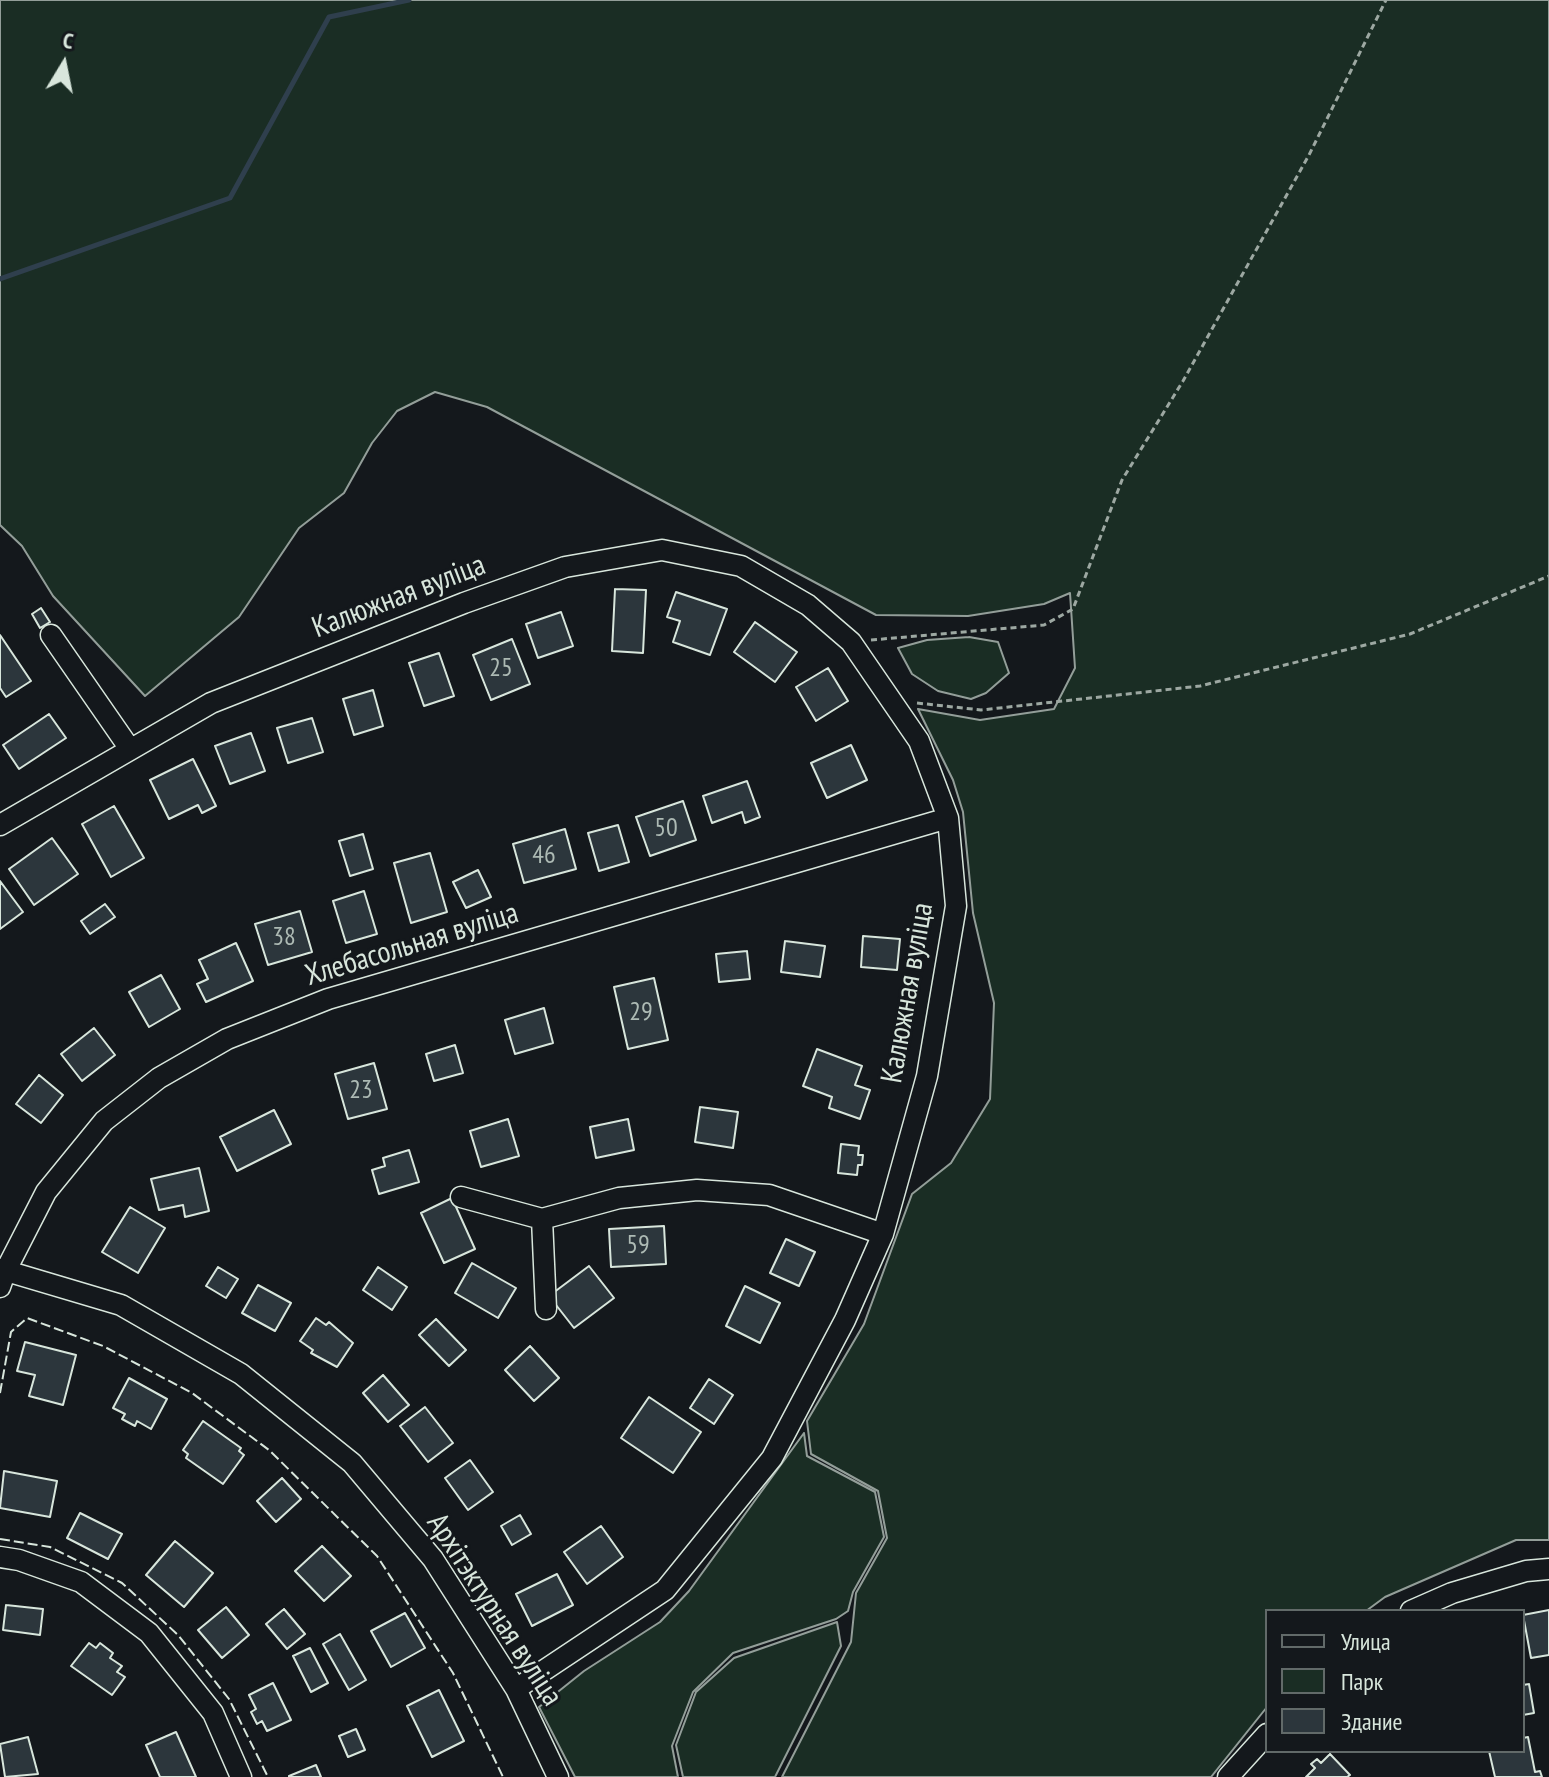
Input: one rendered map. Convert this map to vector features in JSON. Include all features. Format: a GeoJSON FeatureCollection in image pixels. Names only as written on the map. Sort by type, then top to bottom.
{"type":"FeatureCollection","features":[{"type":"Feature","properties":{"kind":"street","name":"Калюжная вуліца"},"geometry":{"type":"LineString","coordinates":[[0,825],[211,703],[464,603],[565,567],[662,550],[741,566],[808,605],[851,642],[919,741],[948,818],[956,906],[927,1076],[883,1234],[845,1320],[772,1458],[665,1590],[516,1689]]}},
{"type":"Feature","properties":{"kind":"street"},"geometry":{"type":"LineString","coordinates":[[51,635],[130,749]]}},
{"type":"Feature","properties":{"kind":"street","name":"Хлебасольная вуліца"},"geometry":{"type":"LineString","coordinates":[[2,1276],[46,1192],[104,1121],[159,1078],[227,1039],[328,999],[948,818]]}},
{"type":"Feature","properties":{"kind":"street"},"geometry":{"type":"LineString","coordinates":[[461,1197],[542,1219],[619,1198],[697,1190],[769,1195],[883,1234]]}},
{"type":"Feature","properties":{"kind":"street"},"geometry":{"type":"LineString","coordinates":[[542,1219],[546,1309]]}},
{"type":"Feature","properties":{"kind":"street","name":"Архітэктурная вуліца"},"geometry":{"type":"LineString","coordinates":[[2,1276],[121,1305],[241,1374],[352,1463],[433,1559],[516,1689],[558,1777]]}},
{"type":"Feature","properties":{"kind":"street"},"geometry":{"type":"LineString","coordinates":[[0,1557],[19,1560],[81,1582],[149,1633],[213,1713],[241,1777]]}},
{"type":"Feature","properties":{"kind":"street"},"geometry":{"type":"LineString","coordinates":[[1416,1609],[1452,1593],[1511,1575],[1549,1569]]}},
{"type":"Feature","properties":{"kind":"street"},"geometry":{"type":"LineString","coordinates":[[1228,1777],[1265,1736]]}},
{"type":"Feature","properties":{"kind":"path"},"geometry":{"type":"LineString","coordinates":[[851,642],[1044,625],[1073,609],[1122,480],[1183,381],[1309,155],[1386,0]]}},
{"type":"Feature","properties":{"kind":"path"},"geometry":{"type":"LineString","coordinates":[[893,700],[981,710],[1200,686],[1410,634],[1549,576]]}},
{"type":"Feature","properties":{"kind":"green space"},"geometry":{"type":"Polygon","coordinates":[[[0,0],[1549,0],[1549,1540],[1516,1540],[1385,1597],[1369,1609],[1265,1609],[1265,1710],[1211,1777],[782,1777],[851,1642],[856,1593],[887,1538],[878,1491],[811,1454],[807,1421],[864,1324],[912,1194],[951,1163],[990,1099],[994,1003],[973,913],[963,812],[953,780],[918,709],[980,720],[1054,709],[1075,668],[1070,593],[1044,604],[968,616],[876,615],[487,407],[435,392],[397,411],[372,443],[344,493],[299,528],[239,617],[145,696],[53,596],[22,546],[0,525],[0,0]]]}},
{"type":"Feature","properties":{"kind":"green space"},"geometry":{"type":"Polygon","coordinates":[[[969,637],[998,642],[1009,673],[986,693],[971,699],[938,691],[912,674],[898,648],[927,640],[969,637]]]}},
{"type":"Feature","properties":{"kind":"green space"},"geometry":{"type":"Polygon","coordinates":[[[804,1433],[807,1456],[875,1492],[884,1537],[853,1592],[848,1611],[836,1619],[733,1653],[693,1692],[672,1746],[678,1777],[575,1777],[539,1707],[584,1671],[660,1622],[689,1591],[804,1433]]]}},
{"type":"Feature","properties":{"kind":"green space"},"geometry":{"type":"Polygon","coordinates":[[[837,1622],[841,1646],[775,1777],[683,1777],[676,1745],[696,1692],[734,1658],[837,1622]]]}},
{"type":"Feature","properties":{"kind":"building"},"geometry":{"type":"Polygon","coordinates":[[[615,589],[646,590],[643,653],[612,651],[615,589]]]}},
{"type":"Feature","properties":{"kind":"building"},"geometry":{"type":"Polygon","coordinates":[[[676,592],[727,609],[710,655],[673,642],[680,621],[667,617],[676,592]]]}},
{"type":"Feature","properties":{"kind":"building"},"geometry":{"type":"Polygon","coordinates":[[[41,608],[50,622],[40,628],[32,614],[41,608]]]}},
{"type":"Feature","properties":{"kind":"building"},"geometry":{"type":"Polygon","coordinates":[[[561,612],[573,646],[538,658],[526,624],[561,612]]]}},
{"type":"Feature","properties":{"kind":"building"},"geometry":{"type":"Polygon","coordinates":[[[755,622],[797,652],[775,682],[734,652],[755,622]]]}},
{"type":"Feature","properties":{"kind":"building"},"geometry":{"type":"Polygon","coordinates":[[[0,635],[31,681],[6,697],[0,688],[0,635]]]}},
{"type":"Feature","properties":{"kind":"building"},"geometry":{"type":"Polygon","coordinates":[[[512,639],[530,684],[491,700],[473,655],[512,639]]]}},
{"type":"Feature","properties":{"kind":"building"},"geometry":{"type":"Polygon","coordinates":[[[439,653],[454,696],[424,706],[409,663],[439,653]]]}},
{"type":"Feature","properties":{"kind":"building"},"geometry":{"type":"Polygon","coordinates":[[[828,668],[848,701],[816,721],[796,687],[828,668]]]}},
{"type":"Feature","properties":{"kind":"building"},"geometry":{"type":"Polygon","coordinates":[[[373,690],[383,726],[354,735],[343,699],[373,690]]]}},
{"type":"Feature","properties":{"kind":"building"},"geometry":{"type":"Polygon","coordinates":[[[49,714],[66,738],[19,769],[3,745],[49,714]]]}},
{"type":"Feature","properties":{"kind":"building"},"geometry":{"type":"Polygon","coordinates":[[[312,718],[323,752],[288,763],[277,728],[312,718]]]}},
{"type":"Feature","properties":{"kind":"building"},"geometry":{"type":"Polygon","coordinates":[[[251,733],[265,771],[230,784],[215,746],[251,733]]]}},
{"type":"Feature","properties":{"kind":"building"},"geometry":{"type":"Polygon","coordinates":[[[851,745],[867,780],[827,798],[811,763],[851,745]]]}},
{"type":"Feature","properties":{"kind":"building"},"geometry":{"type":"Polygon","coordinates":[[[193,759],[216,806],[202,813],[198,805],[169,819],[150,780],[193,759]]]}},
{"type":"Feature","properties":{"kind":"building"},"geometry":{"type":"Polygon","coordinates":[[[747,781],[760,817],[745,823],[742,812],[712,823],[703,796],[747,781]]]}},
{"type":"Feature","properties":{"kind":"building"},"geometry":{"type":"Polygon","coordinates":[[[683,801],[696,840],[650,856],[636,817],[683,801]]]}},
{"type":"Feature","properties":{"kind":"building"},"geometry":{"type":"Polygon","coordinates":[[[114,806],[144,858],[111,877],[82,824],[114,806]]]}},
{"type":"Feature","properties":{"kind":"building"},"geometry":{"type":"Polygon","coordinates":[[[618,825],[629,862],[599,871],[588,833],[618,825]]]}},
{"type":"Feature","properties":{"kind":"building"},"geometry":{"type":"Polygon","coordinates":[[[565,829],[576,869],[524,883],[513,844],[565,829]]]}},
{"type":"Feature","properties":{"kind":"building"},"geometry":{"type":"Polygon","coordinates":[[[363,834],[373,869],[350,876],[339,841],[363,834]]]}},
{"type":"Feature","properties":{"kind":"building"},"geometry":{"type":"Polygon","coordinates":[[[52,838],[78,874],[34,905],[9,869],[52,838]]]}},
{"type":"Feature","properties":{"kind":"building"},"geometry":{"type":"Polygon","coordinates":[[[430,853],[447,912],[411,923],[394,863],[430,853]]]}},
{"type":"Feature","properties":{"kind":"building"},"geometry":{"type":"Polygon","coordinates":[[[478,870],[491,897],[466,908],[453,882],[478,870]]]}},
{"type":"Feature","properties":{"kind":"building"},"geometry":{"type":"Polygon","coordinates":[[[0,881],[23,912],[0,929],[0,881]]]}},
{"type":"Feature","properties":{"kind":"building"},"geometry":{"type":"Polygon","coordinates":[[[364,891],[377,934],[346,943],[333,901],[364,891]]]}},
{"type":"Feature","properties":{"kind":"building"},"geometry":{"type":"Polygon","coordinates":[[[105,904],[115,917],[90,934],[81,921],[105,904]]]}},
{"type":"Feature","properties":{"kind":"building"},"geometry":{"type":"Polygon","coordinates":[[[300,911],[312,952],[268,965],[255,924],[300,911]]]}},
{"type":"Feature","properties":{"kind":"building"},"geometry":{"type":"Polygon","coordinates":[[[863,936],[900,939],[897,970],[861,967],[863,936]]]}},
{"type":"Feature","properties":{"kind":"building"},"geometry":{"type":"Polygon","coordinates":[[[785,941],[825,946],[820,977],[781,972],[785,941]]]}},
{"type":"Feature","properties":{"kind":"building"},"geometry":{"type":"Polygon","coordinates":[[[236,943],[253,981],[206,1002],[197,984],[208,979],[199,960],[236,943]]]}},
{"type":"Feature","properties":{"kind":"building"},"geometry":{"type":"Polygon","coordinates":[[[747,951],[750,979],[719,982],[716,954],[747,951]]]}},
{"type":"Feature","properties":{"kind":"building"},"geometry":{"type":"Polygon","coordinates":[[[161,975],[180,1009],[149,1027],[129,992],[161,975]]]}},
{"type":"Feature","properties":{"kind":"building"},"geometry":{"type":"Polygon","coordinates":[[[654,978],[668,1040],[628,1049],[614,987],[654,978]]]}},
{"type":"Feature","properties":{"kind":"building"},"geometry":{"type":"Polygon","coordinates":[[[544,1008],[553,1043],[515,1054],[505,1020],[544,1008]]]}},
{"type":"Feature","properties":{"kind":"building"},"geometry":{"type":"Polygon","coordinates":[[[94,1028],[115,1055],[82,1081],[61,1054],[94,1028]]]}},
{"type":"Feature","properties":{"kind":"building"},"geometry":{"type":"Polygon","coordinates":[[[455,1045],[463,1073],[434,1081],[426,1054],[455,1045]]]}},
{"type":"Feature","properties":{"kind":"building"},"geometry":{"type":"Polygon","coordinates":[[[817,1049],[862,1066],[855,1085],[870,1090],[860,1119],[829,1108],[832,1097],[803,1086],[817,1049]]]}},
{"type":"Feature","properties":{"kind":"building"},"geometry":{"type":"Polygon","coordinates":[[[374,1063],[387,1109],[348,1119],[335,1074],[374,1063]]]}},
{"type":"Feature","properties":{"kind":"building"},"geometry":{"type":"Polygon","coordinates":[[[39,1075],[63,1095],[41,1123],[16,1104],[39,1075]]]}},
{"type":"Feature","properties":{"kind":"building"},"geometry":{"type":"Polygon","coordinates":[[[700,1107],[738,1112],[733,1148],[695,1142],[700,1107]]]}},
{"type":"Feature","properties":{"kind":"building"},"geometry":{"type":"Polygon","coordinates":[[[274,1110],[291,1144],[237,1171],[220,1137],[274,1110]]]}},
{"type":"Feature","properties":{"kind":"building"},"geometry":{"type":"Polygon","coordinates":[[[508,1119],[519,1156],[481,1167],[470,1131],[508,1119]]]}},
{"type":"Feature","properties":{"kind":"building"},"geometry":{"type":"Polygon","coordinates":[[[628,1119],[634,1150],[596,1158],[590,1127],[628,1119]]]}},
{"type":"Feature","properties":{"kind":"building"},"geometry":{"type":"Polygon","coordinates":[[[841,1144],[859,1146],[858,1155],[863,1155],[857,1175],[838,1173],[841,1144]]]}},
{"type":"Feature","properties":{"kind":"building"},"geometry":{"type":"Polygon","coordinates":[[[409,1150],[419,1182],[379,1194],[372,1170],[385,1166],[383,1158],[409,1150]]]}},
{"type":"Feature","properties":{"kind":"building"},"geometry":{"type":"Polygon","coordinates":[[[199,1168],[209,1211],[185,1217],[183,1205],[159,1210],[151,1179],[199,1168]]]}},
{"type":"Feature","properties":{"kind":"building"},"geometry":{"type":"Polygon","coordinates":[[[452,1198],[475,1249],[444,1263],[421,1213],[452,1198]]]}},
{"type":"Feature","properties":{"kind":"building"},"geometry":{"type":"Polygon","coordinates":[[[130,1207],[165,1228],[138,1273],[102,1252],[130,1207]]]}},
{"type":"Feature","properties":{"kind":"building"},"geometry":{"type":"Polygon","coordinates":[[[664,1226],[666,1264],[611,1267],[609,1229],[664,1226]]]}},
{"type":"Feature","properties":{"kind":"building"},"geometry":{"type":"Polygon","coordinates":[[[786,1239],[815,1252],[799,1286],[770,1273],[786,1239]]]}},
{"type":"Feature","properties":{"kind":"building"},"geometry":{"type":"Polygon","coordinates":[[[472,1263],[516,1288],[498,1318],[455,1293],[472,1263]]]}},
{"type":"Feature","properties":{"kind":"building"},"geometry":{"type":"Polygon","coordinates":[[[589,1266],[614,1298],[574,1328],[549,1296],[589,1266]]]}},
{"type":"Feature","properties":{"kind":"building"},"geometry":{"type":"Polygon","coordinates":[[[218,1267],[238,1279],[226,1298],[206,1286],[218,1267]]]}},
{"type":"Feature","properties":{"kind":"building"},"geometry":{"type":"Polygon","coordinates":[[[378,1267],[407,1287],[392,1310],[363,1290],[378,1267]]]}},
{"type":"Feature","properties":{"kind":"building"},"geometry":{"type":"Polygon","coordinates":[[[258,1285],[291,1303],[275,1331],[242,1313],[258,1285]]]}},
{"type":"Feature","properties":{"kind":"building"},"geometry":{"type":"Polygon","coordinates":[[[745,1286],[780,1303],[760,1343],[726,1326],[745,1286]]]}},
{"type":"Feature","properties":{"kind":"building"},"geometry":{"type":"Polygon","coordinates":[[[316,1318],[326,1325],[329,1322],[353,1343],[337,1367],[311,1353],[313,1350],[300,1341],[316,1318]]]}},
{"type":"Feature","properties":{"kind":"building"},"geometry":{"type":"Polygon","coordinates":[[[436,1319],[466,1350],[449,1366],[419,1335],[436,1319]]]}},
{"type":"Feature","properties":{"kind":"building"},"geometry":{"type":"Polygon","coordinates":[[[25,1342],[76,1355],[63,1405],[29,1396],[35,1375],[17,1371],[25,1342]]]}},
{"type":"Feature","properties":{"kind":"building"},"geometry":{"type":"Polygon","coordinates":[[[530,1346],[559,1378],[534,1401],[505,1370],[530,1346]]]}},
{"type":"Feature","properties":{"kind":"building"},"geometry":{"type":"Polygon","coordinates":[[[383,1375],[409,1405],[388,1422],[363,1393],[383,1375]]]}},
{"type":"Feature","properties":{"kind":"building"},"geometry":{"type":"Polygon","coordinates":[[[129,1378],[167,1399],[151,1429],[137,1421],[135,1426],[122,1419],[125,1414],[113,1408],[129,1378]]]}},
{"type":"Feature","properties":{"kind":"building"},"geometry":{"type":"Polygon","coordinates":[[[709,1379],[733,1395],[714,1424],[690,1408],[709,1379]]]}},
{"type":"Feature","properties":{"kind":"building"},"geometry":{"type":"Polygon","coordinates":[[[649,1397],[701,1432],[673,1473],[621,1438],[649,1397]]]}},
{"type":"Feature","properties":{"kind":"building"},"geometry":{"type":"Polygon","coordinates":[[[425,1407],[453,1443],[428,1462],[400,1426],[425,1407]]]}},
{"type":"Feature","properties":{"kind":"building"},"geometry":{"type":"Polygon","coordinates":[[[203,1421],[241,1448],[239,1451],[244,1455],[223,1484],[186,1458],[188,1454],[183,1450],[203,1421]]]}},
{"type":"Feature","properties":{"kind":"building"},"geometry":{"type":"Polygon","coordinates":[[[470,1460],[493,1492],[468,1510],[445,1478],[470,1460]]]}},
{"type":"Feature","properties":{"kind":"building"},"geometry":{"type":"Polygon","coordinates":[[[4,1471],[57,1481],[50,1517],[0,1508],[4,1471]]]}},
{"type":"Feature","properties":{"kind":"building"},"geometry":{"type":"Polygon","coordinates":[[[282,1478],[301,1499],[276,1522],[257,1501],[282,1478]]]}},
{"type":"Feature","properties":{"kind":"building"},"geometry":{"type":"Polygon","coordinates":[[[80,1513],[122,1534],[108,1559],[67,1538],[80,1513]]]}},
{"type":"Feature","properties":{"kind":"building"},"geometry":{"type":"Polygon","coordinates":[[[520,1515],[531,1534],[512,1545],[501,1526],[520,1515]]]}},
{"type":"Feature","properties":{"kind":"building"},"geometry":{"type":"Polygon","coordinates":[[[601,1526],[623,1557],[587,1584],[564,1552],[601,1526]]]}},
{"type":"Feature","properties":{"kind":"building"},"geometry":{"type":"Polygon","coordinates":[[[175,1541],[213,1573],[184,1607],[146,1575],[175,1541]]]}},
{"type":"Feature","properties":{"kind":"building"},"geometry":{"type":"Polygon","coordinates":[[[322,1546],[351,1576],[324,1601],[295,1571],[322,1546]]]}},
{"type":"Feature","properties":{"kind":"building"},"geometry":{"type":"Polygon","coordinates":[[[557,1574],[573,1605],[532,1626],[516,1594],[557,1574]]]}},
{"type":"Feature","properties":{"kind":"building"},"geometry":{"type":"Polygon","coordinates":[[[6,1605],[43,1609],[40,1635],[3,1630],[6,1605]]]}},
{"type":"Feature","properties":{"kind":"building"},"geometry":{"type":"Polygon","coordinates":[[[226,1607],[249,1635],[222,1658],[198,1630],[226,1607]]]}},
{"type":"Feature","properties":{"kind":"building"},"geometry":{"type":"Polygon","coordinates":[[[284,1609],[305,1634],[287,1649],[266,1624],[284,1609]]]}},
{"type":"Feature","properties":{"kind":"building"},"geometry":{"type":"Polygon","coordinates":[[[1549,1610],[1549,1655],[1531,1658],[1525,1615],[1549,1610]]]}},
{"type":"Feature","properties":{"kind":"building"},"geometry":{"type":"Polygon","coordinates":[[[405,1613],[425,1648],[391,1667],[371,1631],[405,1613]]]}},
{"type":"Feature","properties":{"kind":"building"},"geometry":{"type":"Polygon","coordinates":[[[340,1634],[366,1680],[349,1690],[323,1644],[340,1634]]]}},
{"type":"Feature","properties":{"kind":"building"},"geometry":{"type":"Polygon","coordinates":[[[89,1643],[96,1648],[100,1643],[113,1653],[110,1658],[122,1666],[117,1672],[125,1677],[112,1695],[71,1666],[89,1643]]]}},
{"type":"Feature","properties":{"kind":"building"},"geometry":{"type":"Polygon","coordinates":[[[310,1648],[328,1683],[311,1692],[293,1656],[310,1648]]]}},
{"type":"Feature","properties":{"kind":"building"},"geometry":{"type":"Polygon","coordinates":[[[273,1683],[291,1720],[267,1731],[262,1721],[257,1724],[251,1712],[256,1709],[249,1695],[273,1683]]]}},
{"type":"Feature","properties":{"kind":"building"},"geometry":{"type":"Polygon","coordinates":[[[1529,1684],[1534,1713],[1525,1715],[1525,1685],[1529,1684]]]}},
{"type":"Feature","properties":{"kind":"building"},"geometry":{"type":"Polygon","coordinates":[[[439,1690],[464,1741],[432,1757],[407,1706],[439,1690]]]}},
{"type":"Feature","properties":{"kind":"building"},"geometry":{"type":"Polygon","coordinates":[[[356,1729],[365,1750],[348,1757],[339,1736],[356,1729]]]}},
{"type":"Feature","properties":{"kind":"building"},"geometry":{"type":"Polygon","coordinates":[[[176,1732],[196,1777],[160,1777],[146,1745],[176,1732]]]}},
{"type":"Feature","properties":{"kind":"building"},"geometry":{"type":"Polygon","coordinates":[[[28,1737],[38,1774],[5,1777],[0,1744],[28,1737]]]}},
{"type":"Feature","properties":{"kind":"building"},"geometry":{"type":"Polygon","coordinates":[[[1528,1737],[1535,1772],[1540,1771],[1542,1777],[1495,1777],[1489,1753],[1525,1753],[1525,1738],[1528,1737]]]}},
{"type":"Feature","properties":{"kind":"building"},"geometry":{"type":"Polygon","coordinates":[[[1330,1754],[1350,1775],[1306,1777],[1315,1768],[1311,1764],[1317,1759],[1321,1763],[1330,1754]]]}},
{"type":"Feature","properties":{"kind":"building"},"geometry":{"type":"Polygon","coordinates":[[[316,1765],[321,1777],[289,1777],[289,1776],[316,1765]]]}},
{"type":"Feature","properties":{"kind":"waterway"},"geometry":{"type":"LineString","coordinates":[[0,279],[230,198],[329,17],[409,0]]}},
{"type":"Feature","properties":{"kind":"fence"},"geometry":{"type":"LineString","coordinates":[[0,1393],[11,1332],[27,1318],[103,1346],[192,1393],[269,1450],[377,1556],[453,1673],[503,1777]]}},
{"type":"Feature","properties":{"kind":"fence"},"geometry":{"type":"LineString","coordinates":[[0,1539],[50,1547],[122,1583],[178,1635],[229,1699],[268,1777]]}}]}
